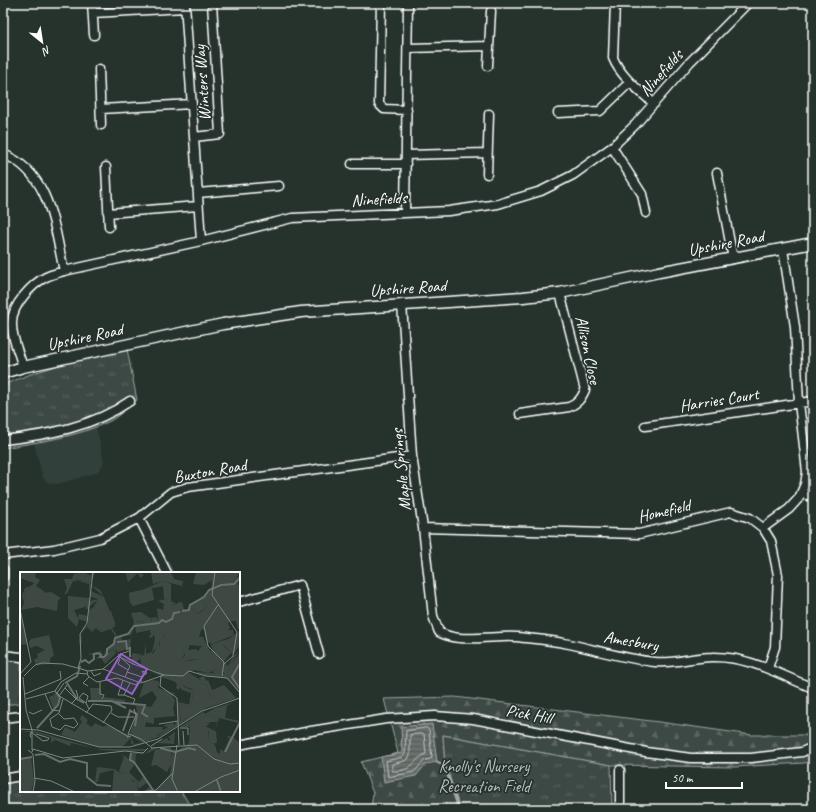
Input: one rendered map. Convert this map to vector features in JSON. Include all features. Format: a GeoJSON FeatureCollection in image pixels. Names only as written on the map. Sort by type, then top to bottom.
{"type":"FeatureCollection","features":[{"type":"Feature","properties":{"kind":"street"},"geometry":{"type":"LineString","coordinates":[[92,3],[94,35]]}},
{"type":"Feature","properties":{"kind":"street","name":"Winters Way"},"geometry":{"type":"LineString","coordinates":[[194,137],[220,134],[212,3]]}},
{"type":"Feature","properties":{"kind":"street"},"geometry":{"type":"LineString","coordinates":[[381,3],[379,104],[384,108],[407,110]]}},
{"type":"Feature","properties":{"kind":"street"},"geometry":{"type":"LineString","coordinates":[[405,213],[408,3]]}},
{"type":"Feature","properties":{"kind":"street"},"geometry":{"type":"LineString","coordinates":[[615,3],[613,58],[616,66],[630,82],[654,104]]}},
{"type":"Feature","properties":{"kind":"street","name":"Ninefields"},"geometry":{"type":"LineString","coordinates":[[22,367],[11,321],[13,312],[24,296],[38,282],[47,276],[201,241],[292,218],[449,211],[498,204],[540,191],[573,175],[612,147],[635,125],[689,63],[748,3]]}},
{"type":"Feature","properties":{"kind":"street"},"geometry":{"type":"LineString","coordinates":[[93,13],[185,5]]}},
{"type":"Feature","properties":{"kind":"street","name":"Winters Way"},"geometry":{"type":"LineString","coordinates":[[185,5],[201,241]]}},
{"type":"Feature","properties":{"kind":"street"},"geometry":{"type":"LineString","coordinates":[[488,66],[491,12]]}},
{"type":"Feature","properties":{"kind":"street"},"geometry":{"type":"LineString","coordinates":[[408,48],[489,46]]}},
{"type":"Feature","properties":{"kind":"street"},"geometry":{"type":"LineString","coordinates":[[99,69],[101,125]]}},
{"type":"Feature","properties":{"kind":"street"},"geometry":{"type":"LineString","coordinates":[[558,113],[600,111],[630,82]]}},
{"type":"Feature","properties":{"kind":"street"},"geometry":{"type":"LineString","coordinates":[[101,109],[192,104]]}},
{"type":"Feature","properties":{"kind":"street"},"geometry":{"type":"LineString","coordinates":[[487,174],[489,114]]}},
{"type":"Feature","properties":{"kind":"street"},"geometry":{"type":"LineString","coordinates":[[612,147],[642,194],[646,213]]}},
{"type":"Feature","properties":{"kind":"street"},"geometry":{"type":"LineString","coordinates":[[406,155],[487,153]]}},
{"type":"Feature","properties":{"kind":"street"},"geometry":{"type":"LineString","coordinates":[[3,154],[17,162],[36,178],[50,210],[64,271]]}},
{"type":"Feature","properties":{"kind":"street"},"geometry":{"type":"LineString","coordinates":[[352,164],[406,164]]}},
{"type":"Feature","properties":{"kind":"street"},"geometry":{"type":"LineString","coordinates":[[106,167],[110,228]]}},
{"type":"Feature","properties":{"kind":"street"},"geometry":{"type":"LineString","coordinates":[[717,173],[733,258]]}},
{"type":"Feature","properties":{"kind":"street"},"geometry":{"type":"LineString","coordinates":[[198,193],[279,186]]}},
{"type":"Feature","properties":{"kind":"street"},"geometry":{"type":"LineString","coordinates":[[108,213],[198,206]]}},
{"type":"Feature","properties":{"kind":"street","name":"Upshire Road"},"geometry":{"type":"LineString","coordinates":[[4,374],[22,367],[223,324],[301,312],[523,297],[560,293],[659,272],[813,243]]}},
{"type":"Feature","properties":{"kind":"street"},"geometry":{"type":"LineString","coordinates":[[763,528],[789,510],[801,494],[805,484],[807,472],[799,403],[795,327],[783,249]]}},
{"type":"Feature","properties":{"kind":"street","name":"Allison Close"},"geometry":{"type":"LineString","coordinates":[[520,414],[569,407],[576,404],[585,390],[560,293]]}},
{"type":"Feature","properties":{"kind":"street","name":"Maple Springs"},"geometry":{"type":"LineString","coordinates":[[402,304],[412,456],[423,528],[433,616],[439,632]]}},
{"type":"Feature","properties":{"kind":"street"},"geometry":{"type":"LineString","coordinates":[[3,440],[36,437],[63,430],[118,409],[130,401]]}},
{"type":"Feature","properties":{"kind":"street","name":"Harries Court"},"geometry":{"type":"LineString","coordinates":[[645,426],[813,401]]}},
{"type":"Feature","properties":{"kind":"street","name":"Buxton Road"},"geometry":{"type":"LineString","coordinates":[[3,555],[76,545],[100,538],[138,518],[171,492],[188,487],[412,456]]}},
{"type":"Feature","properties":{"kind":"street"},"geometry":{"type":"LineString","coordinates":[[801,494],[813,496]]}},
{"type":"Feature","properties":{"kind":"street","name":"Homefield"},"geometry":{"type":"LineString","coordinates":[[423,528],[639,534],[731,512],[750,518],[763,528],[771,541],[778,575],[775,647],[768,668]]}},
{"type":"Feature","properties":{"kind":"street"},"geometry":{"type":"LineString","coordinates":[[138,518],[166,572]]}},
{"type":"Feature","properties":{"kind":"street"},"geometry":{"type":"LineString","coordinates":[[3,569],[3,577]]}},
{"type":"Feature","properties":{"kind":"street"},"geometry":{"type":"LineString","coordinates":[[240,602],[300,585],[319,654]]}},
{"type":"Feature","properties":{"kind":"street","name":"Amesbury"},"geometry":{"type":"LineString","coordinates":[[439,632],[452,637],[515,637],[535,639],[655,662],[678,662],[712,656],[742,659],[768,668],[813,688]]}},
{"type":"Feature","properties":{"kind":"street"},"geometry":{"type":"LineString","coordinates":[[3,655],[20,657]]}},
{"type":"Feature","properties":{"kind":"street"},"geometry":{"type":"LineString","coordinates":[[3,718],[20,716]]}},
{"type":"Feature","properties":{"kind":"street","name":"Pick Hill"},"geometry":{"type":"LineString","coordinates":[[240,745],[311,731],[386,719],[442,716],[473,719],[646,752],[691,758],[751,758],[802,752],[813,748]]}},
{"type":"Feature","properties":{"kind":"street"},"geometry":{"type":"LineString","coordinates":[[620,770],[620,809]]}},
{"type":"Feature","properties":{"kind":"street"},"geometry":{"type":"LineString","coordinates":[[3,779],[20,776]]}},
{"type":"Feature","properties":{"kind":"shaded area"},"geometry":{"type":"Polygon","coordinates":[[[96,427],[104,461],[101,468],[96,473],[57,484],[49,483],[43,478],[34,443],[70,435],[96,427]]]}},
{"type":"Feature","properties":{"kind":"green space"},"geometry":{"type":"Polygon","coordinates":[[[126,344],[137,400],[113,419],[97,427],[58,438],[3,448],[3,385],[31,374],[126,344]]]}},
{"type":"Feature","properties":{"kind":"green space"},"geometry":{"type":"Polygon","coordinates":[[[3,660],[20,660],[20,703],[3,705],[3,660]]]}},
{"type":"Feature","properties":{"kind":"green space"},"geometry":{"type":"Polygon","coordinates":[[[455,697],[752,735],[809,735],[813,732],[813,761],[804,763],[734,767],[611,765],[443,735],[445,766],[459,809],[371,809],[373,793],[361,762],[398,753],[384,699],[455,697]]]}},
{"type":"Feature","properties":{"kind":"green space","name":"Knolly's Nursery Recreation Field"},"geometry":{"type":"Polygon","coordinates":[[[443,735],[611,765],[612,809],[459,809],[445,766],[443,735]]]}},
{"type":"Feature","properties":{"kind":"green space"},"geometry":{"type":"Polygon","coordinates":[[[20,771],[20,792],[182,792],[192,809],[3,809],[3,774],[20,771]]]}},
{"type":"Feature","properties":{"kind":"water"},"geometry":{"type":"Polygon","coordinates":[[[432,724],[437,762],[426,764],[416,776],[384,782],[381,757],[402,753],[401,727],[432,724]]]}},
{"type":"Feature","properties":{"kind":"waterway"},"geometry":{"type":"LineString","coordinates":[[437,762],[445,766],[459,809]]}}]}
